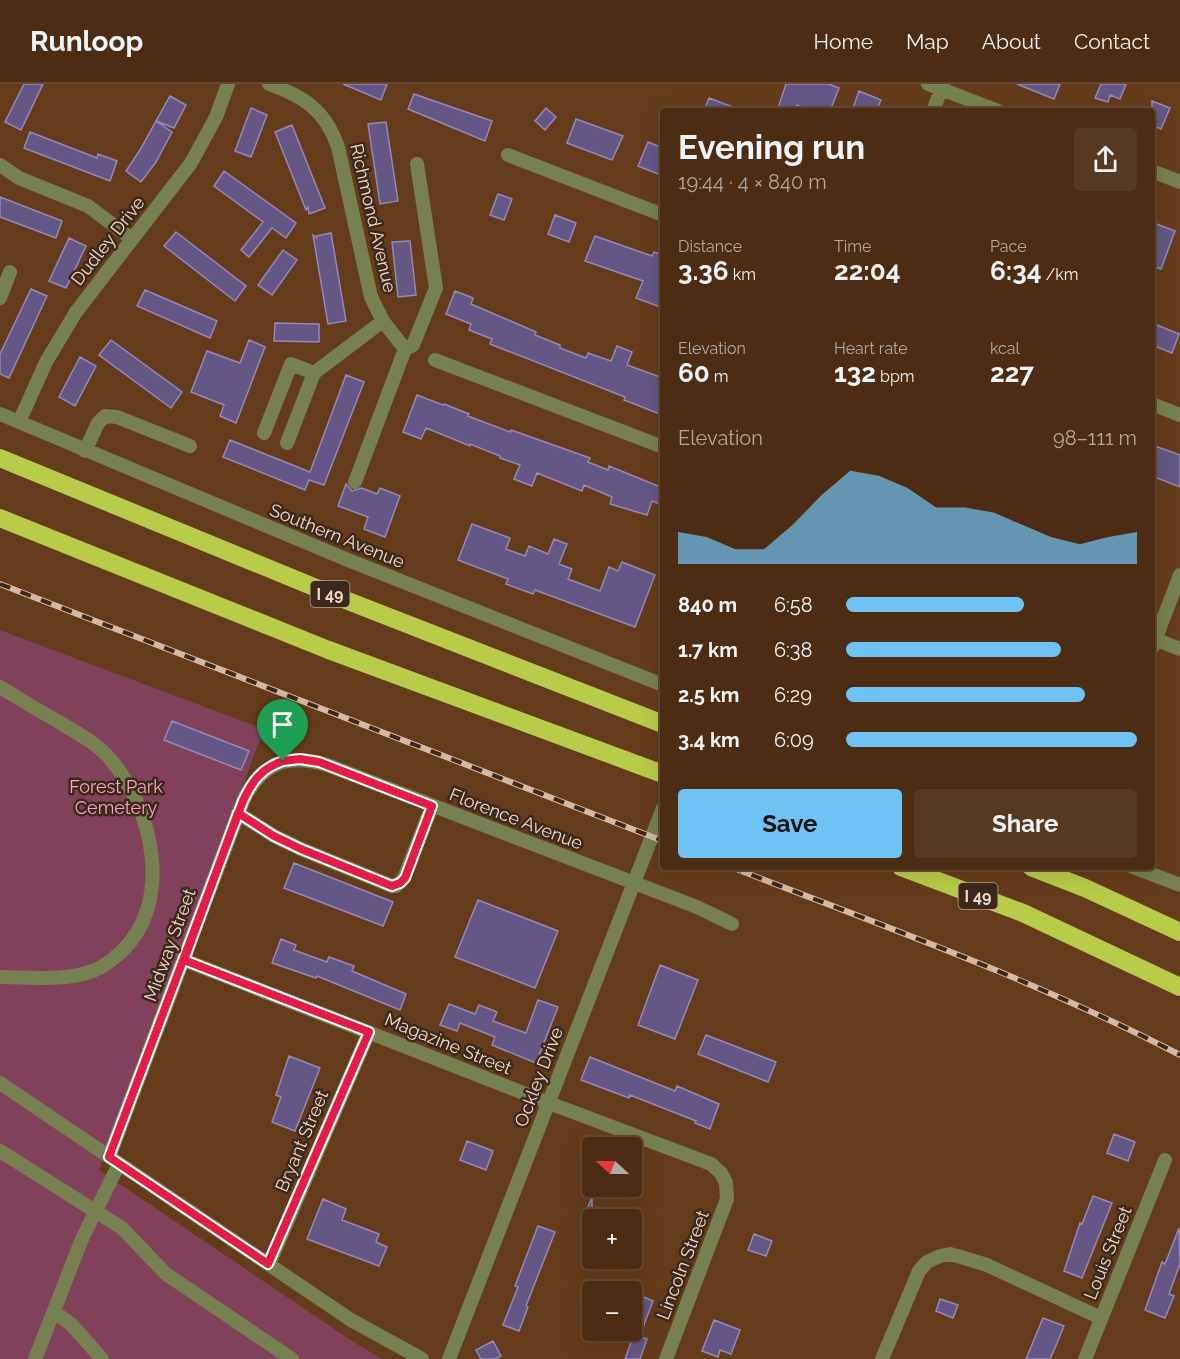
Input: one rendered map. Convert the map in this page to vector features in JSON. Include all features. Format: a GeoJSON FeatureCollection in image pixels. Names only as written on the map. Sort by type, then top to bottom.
{"type":"FeatureCollection","features":[{"type":"Feature","properties":{"kind":"highway","name":"I 49"},"geometry":{"type":"LineString","coordinates":[[0,458],[366,608],[660,723]]}},
{"type":"Feature","properties":{"kind":"highway"},"geometry":{"type":"LineString","coordinates":[[0,518],[326,649],[657,772]]}},
{"type":"Feature","properties":{"kind":"highway","name":"I 49"},"geometry":{"type":"LineString","coordinates":[[909,870],[1023,913],[1180,987]]}},
{"type":"Feature","properties":{"kind":"highway"},"geometry":{"type":"LineString","coordinates":[[1039,870],[1085,888],[1180,932]]}},
{"type":"Feature","properties":{"kind":"street","name":"Dudley Drive"},"geometry":{"type":"LineString","coordinates":[[19,422],[46,362],[76,312],[191,163],[216,117],[228,84]]}},
{"type":"Feature","properties":{"kind":"street","name":"Richmond Avenue"},"geometry":{"type":"LineString","coordinates":[[269,84],[291,92],[308,102],[333,132],[341,158],[371,297],[383,321],[405,349]]}},
{"type":"Feature","properties":{"kind":"street"},"geometry":{"type":"LineString","coordinates":[[934,108],[938,86],[991,108]]}},
{"type":"Feature","properties":{"kind":"street"},"geometry":{"type":"LineString","coordinates":[[508,155],[660,214]]}},
{"type":"Feature","properties":{"kind":"street"},"geometry":{"type":"LineString","coordinates":[[355,482],[405,349],[414,345],[436,288],[417,164]]}},
{"type":"Feature","properties":{"kind":"street"},"geometry":{"type":"LineString","coordinates":[[0,165],[19,178],[95,210],[132,239]]}},
{"type":"Feature","properties":{"kind":"street"},"geometry":{"type":"LineString","coordinates":[[1155,172],[1180,182]]}},
{"type":"Feature","properties":{"kind":"street"},"geometry":{"type":"LineString","coordinates":[[0,298],[10,272]]}},
{"type":"Feature","properties":{"kind":"street"},"geometry":{"type":"LineString","coordinates":[[287,443],[314,373],[383,321]]}},
{"type":"Feature","properties":{"kind":"street"},"geometry":{"type":"LineString","coordinates":[[435,360],[660,446]]}},
{"type":"Feature","properties":{"kind":"street"},"geometry":{"type":"LineString","coordinates":[[264,433],[291,364],[314,373]]}},
{"type":"Feature","properties":{"kind":"street"},"geometry":{"type":"LineString","coordinates":[[1155,405],[1180,415]]}},
{"type":"Feature","properties":{"kind":"street","name":"Southern Avenue"},"geometry":{"type":"LineString","coordinates":[[0,414],[359,565],[660,684]]}},
{"type":"Feature","properties":{"kind":"street"},"geometry":{"type":"LineString","coordinates":[[85,451],[98,423],[105,416],[117,417],[189,446]]}},
{"type":"Feature","properties":{"kind":"street"},"geometry":{"type":"LineString","coordinates":[[1155,637],[1180,575]]}},
{"type":"Feature","properties":{"kind":"street"},"geometry":{"type":"LineString","coordinates":[[1155,643],[1180,649]]}},
{"type":"Feature","properties":{"kind":"street"},"geometry":{"type":"LineString","coordinates":[[0,687],[84,737],[110,759],[126,779],[146,825],[152,868],[151,900],[143,924],[129,945],[110,962],[93,971],[71,976],[0,977]]}},
{"type":"Feature","properties":{"kind":"street","name":"Florence Avenue"},"geometry":{"type":"LineString","coordinates":[[283,761],[300,759],[319,762],[703,910],[732,924]]}},
{"type":"Feature","properties":{"kind":"street","name":"Midway Street"},"geometry":{"type":"LineString","coordinates":[[36,1359],[114,1161],[238,813],[252,782],[266,769],[283,761]]}},
{"type":"Feature","properties":{"kind":"street"},"geometry":{"type":"LineString","coordinates":[[238,813],[274,836],[301,849],[392,886],[405,878],[432,806]]}},
{"type":"Feature","properties":{"kind":"street","name":"Ockley Drive"},"geometry":{"type":"LineString","coordinates":[[449,1359],[660,816]]}},
{"type":"Feature","properties":{"kind":"street"},"geometry":{"type":"LineString","coordinates":[[1141,870],[1180,885]]}},
{"type":"Feature","properties":{"kind":"street","name":"Magazine Street"},"geometry":{"type":"LineString","coordinates":[[184,960],[711,1164],[721,1173],[726,1183]]}},
{"type":"Feature","properties":{"kind":"street","name":"Bryant Street"},"geometry":{"type":"LineString","coordinates":[[268,1264],[369,1032]]}},
{"type":"Feature","properties":{"kind":"street"},"geometry":{"type":"LineString","coordinates":[[0,1083],[360,1326],[422,1359]]}},
{"type":"Feature","properties":{"kind":"street"},"geometry":{"type":"LineString","coordinates":[[0,1151],[128,1233],[166,1274],[292,1359]]}},
{"type":"Feature","properties":{"kind":"street","name":"Louis Street"},"geometry":{"type":"LineString","coordinates":[[1085,1359],[1165,1160]]}},
{"type":"Feature","properties":{"kind":"street","name":"Lincoln Street"},"geometry":{"type":"LineString","coordinates":[[666,1359],[725,1205],[728,1192],[726,1183]]}},
{"type":"Feature","properties":{"kind":"street"},"geometry":{"type":"LineString","coordinates":[[882,1359],[919,1271],[927,1262],[936,1257],[950,1254],[987,1265],[1101,1318]]}},
{"type":"Feature","properties":{"kind":"street"},"geometry":{"type":"LineString","coordinates":[[54,1312],[71,1324],[102,1359]]}},
{"type":"Feature","properties":{"kind":"green space","name":"Forest Park Cemetery"},"geometry":{"type":"Polygon","coordinates":[[[0,630],[264,729],[99,1170],[382,1359],[0,1359],[0,630]]]}},
{"type":"Feature","properties":{"kind":"building"},"geometry":{"type":"Polygon","coordinates":[[[24,84],[43,84],[21,130],[5,122],[24,84]]]}},
{"type":"Feature","properties":{"kind":"building"},"geometry":{"type":"Polygon","coordinates":[[[343,84],[387,84],[381,100],[343,84]]]}},
{"type":"Feature","properties":{"kind":"building"},"geometry":{"type":"Polygon","coordinates":[[[786,84],[829,84],[839,88],[831,108],[804,108],[797,105],[796,108],[778,108],[786,84]]]}},
{"type":"Feature","properties":{"kind":"building"},"geometry":{"type":"Polygon","coordinates":[[[1017,84],[1060,84],[1054,99],[1017,84]]]}},
{"type":"Feature","properties":{"kind":"building"},"geometry":{"type":"Polygon","coordinates":[[[1101,84],[1126,84],[1120,99],[1110,95],[1108,102],[1095,98],[1101,84]]]}},
{"type":"Feature","properties":{"kind":"building"},"geometry":{"type":"Polygon","coordinates":[[[859,91],[881,100],[877,108],[853,108],[859,91]]]}},
{"type":"Feature","properties":{"kind":"building"},"geometry":{"type":"Polygon","coordinates":[[[414,94],[492,121],[485,141],[408,109],[414,94]]]}},
{"type":"Feature","properties":{"kind":"building"},"geometry":{"type":"Polygon","coordinates":[[[170,96],[186,105],[174,128],[156,121],[170,96]]]}},
{"type":"Feature","properties":{"kind":"building"},"geometry":{"type":"Polygon","coordinates":[[[709,98],[736,108],[705,108],[709,98]]]}},
{"type":"Feature","properties":{"kind":"building"},"geometry":{"type":"Polygon","coordinates":[[[1152,101],[1170,108],[1161,129],[1155,126],[1155,108],[1152,108],[1152,101]]]}},
{"type":"Feature","properties":{"kind":"building"},"geometry":{"type":"Polygon","coordinates":[[[251,108],[267,115],[251,157],[235,151],[251,108]]]}},
{"type":"Feature","properties":{"kind":"building"},"geometry":{"type":"Polygon","coordinates":[[[546,108],[556,117],[545,130],[535,121],[546,108]]]}},
{"type":"Feature","properties":{"kind":"building"},"geometry":{"type":"Polygon","coordinates":[[[576,119],[623,136],[612,160],[567,143],[576,119]]]}},
{"type":"Feature","properties":{"kind":"building"},"geometry":{"type":"Polygon","coordinates":[[[156,121],[172,132],[156,162],[141,182],[126,171],[156,121]]]}},
{"type":"Feature","properties":{"kind":"building"},"geometry":{"type":"Polygon","coordinates":[[[386,122],[398,201],[380,204],[368,124],[386,122]]]}},
{"type":"Feature","properties":{"kind":"building"},"geometry":{"type":"Polygon","coordinates":[[[292,125],[325,208],[309,214],[275,132],[292,125]]]}},
{"type":"Feature","properties":{"kind":"building"},"geometry":{"type":"Polygon","coordinates":[[[30,132],[97,158],[98,154],[117,161],[110,181],[24,148],[30,132]]]}},
{"type":"Feature","properties":{"kind":"building"},"geometry":{"type":"Polygon","coordinates":[[[648,142],[660,147],[660,175],[638,166],[648,142]]]}},
{"type":"Feature","properties":{"kind":"building"},"geometry":{"type":"Polygon","coordinates":[[[224,171],[296,223],[286,238],[272,228],[249,257],[241,250],[263,222],[214,186],[224,171]]]}},
{"type":"Feature","properties":{"kind":"building"},"geometry":{"type":"Polygon","coordinates":[[[498,194],[512,199],[504,220],[490,215],[498,194]]]}},
{"type":"Feature","properties":{"kind":"building"},"geometry":{"type":"Polygon","coordinates":[[[0,197],[62,221],[56,238],[0,217],[0,197]]]}},
{"type":"Feature","properties":{"kind":"building"},"geometry":{"type":"Polygon","coordinates":[[[555,215],[576,223],[569,242],[548,234],[555,215]]]}},
{"type":"Feature","properties":{"kind":"building"},"geometry":{"type":"Polygon","coordinates":[[[1155,223],[1175,231],[1161,269],[1155,267],[1155,223]]]}},
{"type":"Feature","properties":{"kind":"building"},"geometry":{"type":"Polygon","coordinates":[[[176,232],[246,286],[235,301],[164,246],[176,232]]]}},
{"type":"Feature","properties":{"kind":"building"},"geometry":{"type":"Polygon","coordinates":[[[331,233],[346,321],[328,324],[313,235],[317,238],[316,236],[331,233]]]}},
{"type":"Feature","properties":{"kind":"building"},"geometry":{"type":"Polygon","coordinates":[[[595,236],[652,256],[654,252],[660,254],[660,307],[636,298],[643,281],[585,261],[595,236]]]}},
{"type":"Feature","properties":{"kind":"building"},"geometry":{"type":"Polygon","coordinates":[[[69,238],[86,246],[66,288],[49,281],[69,238]]]}},
{"type":"Feature","properties":{"kind":"building"},"geometry":{"type":"Polygon","coordinates":[[[410,241],[416,295],[398,297],[392,242],[410,241]]]}},
{"type":"Feature","properties":{"kind":"building"},"geometry":{"type":"Polygon","coordinates":[[[283,250],[297,260],[272,295],[258,285],[283,250]]]}},
{"type":"Feature","properties":{"kind":"building"},"geometry":{"type":"Polygon","coordinates":[[[31,289],[47,296],[9,378],[0,374],[0,354],[31,289]]]}},
{"type":"Feature","properties":{"kind":"building"},"geometry":{"type":"Polygon","coordinates":[[[145,290],[217,321],[210,338],[137,306],[145,290]]]}},
{"type":"Feature","properties":{"kind":"building"},"geometry":{"type":"Polygon","coordinates":[[[455,291],[473,298],[471,304],[536,332],[535,335],[560,345],[560,348],[586,358],[588,353],[611,361],[617,346],[632,352],[627,365],[660,377],[660,414],[624,400],[625,397],[490,344],[492,339],[469,330],[471,324],[446,314],[455,291]]]}},
{"type":"Feature","properties":{"kind":"building"},"geometry":{"type":"Polygon","coordinates":[[[275,323],[319,324],[319,342],[274,341],[275,323]]]}},
{"type":"Feature","properties":{"kind":"building"},"geometry":{"type":"Polygon","coordinates":[[[1155,324],[1179,334],[1172,353],[1155,346],[1155,324]]]}},
{"type":"Feature","properties":{"kind":"building"},"geometry":{"type":"Polygon","coordinates":[[[111,340],[182,392],[171,408],[99,355],[111,340]]]}},
{"type":"Feature","properties":{"kind":"building"},"geometry":{"type":"Polygon","coordinates":[[[249,340],[265,347],[236,423],[220,416],[224,405],[191,392],[207,351],[240,363],[249,340]]]}},
{"type":"Feature","properties":{"kind":"building"},"geometry":{"type":"Polygon","coordinates":[[[80,357],[96,366],[75,406],[59,397],[80,357]]]}},
{"type":"Feature","properties":{"kind":"building"},"geometry":{"type":"Polygon","coordinates":[[[346,375],[364,382],[324,485],[309,480],[305,490],[223,457],[230,440],[310,472],[346,375]]]}},
{"type":"Feature","properties":{"kind":"building"},"geometry":{"type":"Polygon","coordinates":[[[417,395],[510,432],[511,430],[590,458],[588,462],[608,470],[609,466],[660,487],[660,504],[652,501],[647,515],[610,504],[612,497],[584,485],[582,491],[537,473],[532,486],[514,479],[520,465],[500,458],[500,456],[426,428],[421,439],[403,432],[417,395]]]}},
{"type":"Feature","properties":{"kind":"building"},"geometry":{"type":"Polygon","coordinates":[[[1155,446],[1180,455],[1180,487],[1155,477],[1155,446]]]}},
{"type":"Feature","properties":{"kind":"building"},"geometry":{"type":"Polygon","coordinates":[[[346,484],[352,491],[362,488],[377,494],[380,488],[400,496],[385,537],[364,529],[368,517],[338,506],[346,484]]]}},
{"type":"Feature","properties":{"kind":"building"},"geometry":{"type":"Polygon","coordinates":[[[472,524],[510,538],[506,549],[525,556],[529,546],[548,554],[554,539],[567,544],[559,564],[572,569],[568,579],[600,591],[609,567],[618,571],[622,562],[655,575],[635,627],[535,590],[533,594],[506,584],[508,579],[458,560],[472,524]]]}},
{"type":"Feature","properties":{"kind":"building"},"geometry":{"type":"Polygon","coordinates":[[[172,721],[249,751],[241,770],[164,740],[172,721]]]}},
{"type":"Feature","properties":{"kind":"building"},"geometry":{"type":"Polygon","coordinates":[[[294,863],[393,902],[383,926],[284,888],[294,863]]]}},
{"type":"Feature","properties":{"kind":"building"},"geometry":{"type":"Polygon","coordinates":[[[478,900],[558,931],[535,988],[455,957],[478,900]]]}},
{"type":"Feature","properties":{"kind":"building"},"geometry":{"type":"Polygon","coordinates":[[[281,939],[296,945],[294,950],[327,962],[329,957],[354,966],[352,971],[406,994],[400,1010],[317,976],[316,978],[272,963],[281,939]]]}},
{"type":"Feature","properties":{"kind":"building"},"geometry":{"type":"Polygon","coordinates":[[[660,965],[698,980],[675,1039],[638,1025],[660,965]]]}},
{"type":"Feature","properties":{"kind":"building"},"geometry":{"type":"Polygon","coordinates":[[[538,1000],[558,1007],[536,1063],[492,1045],[495,1037],[460,1023],[457,1031],[440,1025],[449,1004],[475,1014],[479,1005],[497,1012],[493,1021],[526,1033],[538,1000]]]}},
{"type":"Feature","properties":{"kind":"building"},"geometry":{"type":"Polygon","coordinates":[[[706,1035],[776,1062],[768,1082],[698,1054],[706,1035]]]}},
{"type":"Feature","properties":{"kind":"building"},"geometry":{"type":"Polygon","coordinates":[[[289,1056],[320,1068],[295,1131],[272,1122],[281,1097],[276,1095],[289,1056]]]}},
{"type":"Feature","properties":{"kind":"building"},"geometry":{"type":"Polygon","coordinates":[[[590,1057],[675,1091],[677,1086],[719,1104],[710,1129],[695,1123],[696,1121],[630,1095],[629,1098],[581,1080],[590,1057]]]}},
{"type":"Feature","properties":{"kind":"building"},"geometry":{"type":"Polygon","coordinates":[[[1114,1134],[1135,1142],[1128,1161],[1107,1153],[1114,1134]]]}},
{"type":"Feature","properties":{"kind":"building"},"geometry":{"type":"Polygon","coordinates":[[[467,1141],[493,1151],[486,1170],[460,1160],[467,1141]]]}},
{"type":"Feature","properties":{"kind":"building"},"geometry":{"type":"Polygon","coordinates":[[[1093,1196],[1112,1203],[1082,1278],[1064,1271],[1080,1223],[1082,1224],[1093,1196]]]}},
{"type":"Feature","properties":{"kind":"building"},"geometry":{"type":"Polygon","coordinates":[[[592,1197],[592,1209],[587,1209],[592,1197]]]}},
{"type":"Feature","properties":{"kind":"building"},"geometry":{"type":"Polygon","coordinates":[[[323,1199],[346,1209],[342,1220],[379,1234],[376,1242],[387,1247],[379,1266],[307,1239],[323,1199]]]}},
{"type":"Feature","properties":{"kind":"building"},"geometry":{"type":"Polygon","coordinates":[[[538,1226],[555,1232],[526,1306],[528,1307],[519,1331],[503,1325],[538,1226]]]}},
{"type":"Feature","properties":{"kind":"building"},"geometry":{"type":"Polygon","coordinates":[[[1179,1228],[1180,1264],[1169,1294],[1174,1296],[1165,1318],[1145,1310],[1162,1262],[1165,1264],[1179,1228]]]}},
{"type":"Feature","properties":{"kind":"building"},"geometry":{"type":"Polygon","coordinates":[[[754,1234],[772,1241],[766,1256],[748,1250],[754,1234]]]}},
{"type":"Feature","properties":{"kind":"building"},"geometry":{"type":"Polygon","coordinates":[[[642,1296],[653,1301],[642,1330],[642,1296]]]}},
{"type":"Feature","properties":{"kind":"building"},"geometry":{"type":"Polygon","coordinates":[[[940,1299],[958,1305],[953,1318],[936,1311],[940,1299]]]}},
{"type":"Feature","properties":{"kind":"building"},"geometry":{"type":"Polygon","coordinates":[[[1043,1318],[1064,1326],[1055,1348],[1050,1359],[1026,1359],[1043,1318]]]}},
{"type":"Feature","properties":{"kind":"building"},"geometry":{"type":"Polygon","coordinates":[[[714,1320],[740,1330],[731,1354],[720,1350],[718,1357],[702,1351],[714,1320]]]}},
{"type":"Feature","properties":{"kind":"building"},"geometry":{"type":"Polygon","coordinates":[[[642,1337],[647,1339],[640,1359],[625,1359],[631,1341],[642,1341],[642,1337]]]}},
{"type":"Feature","properties":{"kind":"building"},"geometry":{"type":"Polygon","coordinates":[[[493,1341],[501,1356],[495,1359],[481,1359],[476,1350],[493,1341]]]}},
{"type":"Feature","properties":{"kind":"railway"},"geometry":{"type":"LineString","coordinates":[[0,584],[660,840]]}},
{"type":"Feature","properties":{"kind":"railway"},"geometry":{"type":"LineString","coordinates":[[739,870],[1015,978],[1180,1055]]}},
{"type":"Feature","properties":{"kind":"route"},"geometry":{"type":"LineString","coordinates":[[283,761],[258,775],[247,790],[243,801],[184,960],[109,1157],[268,1264],[369,1032],[184,960],[238,813],[251,820],[274,836],[301,849],[396,886],[405,878],[432,806],[319,762],[300,759],[283,761]]}}]}
